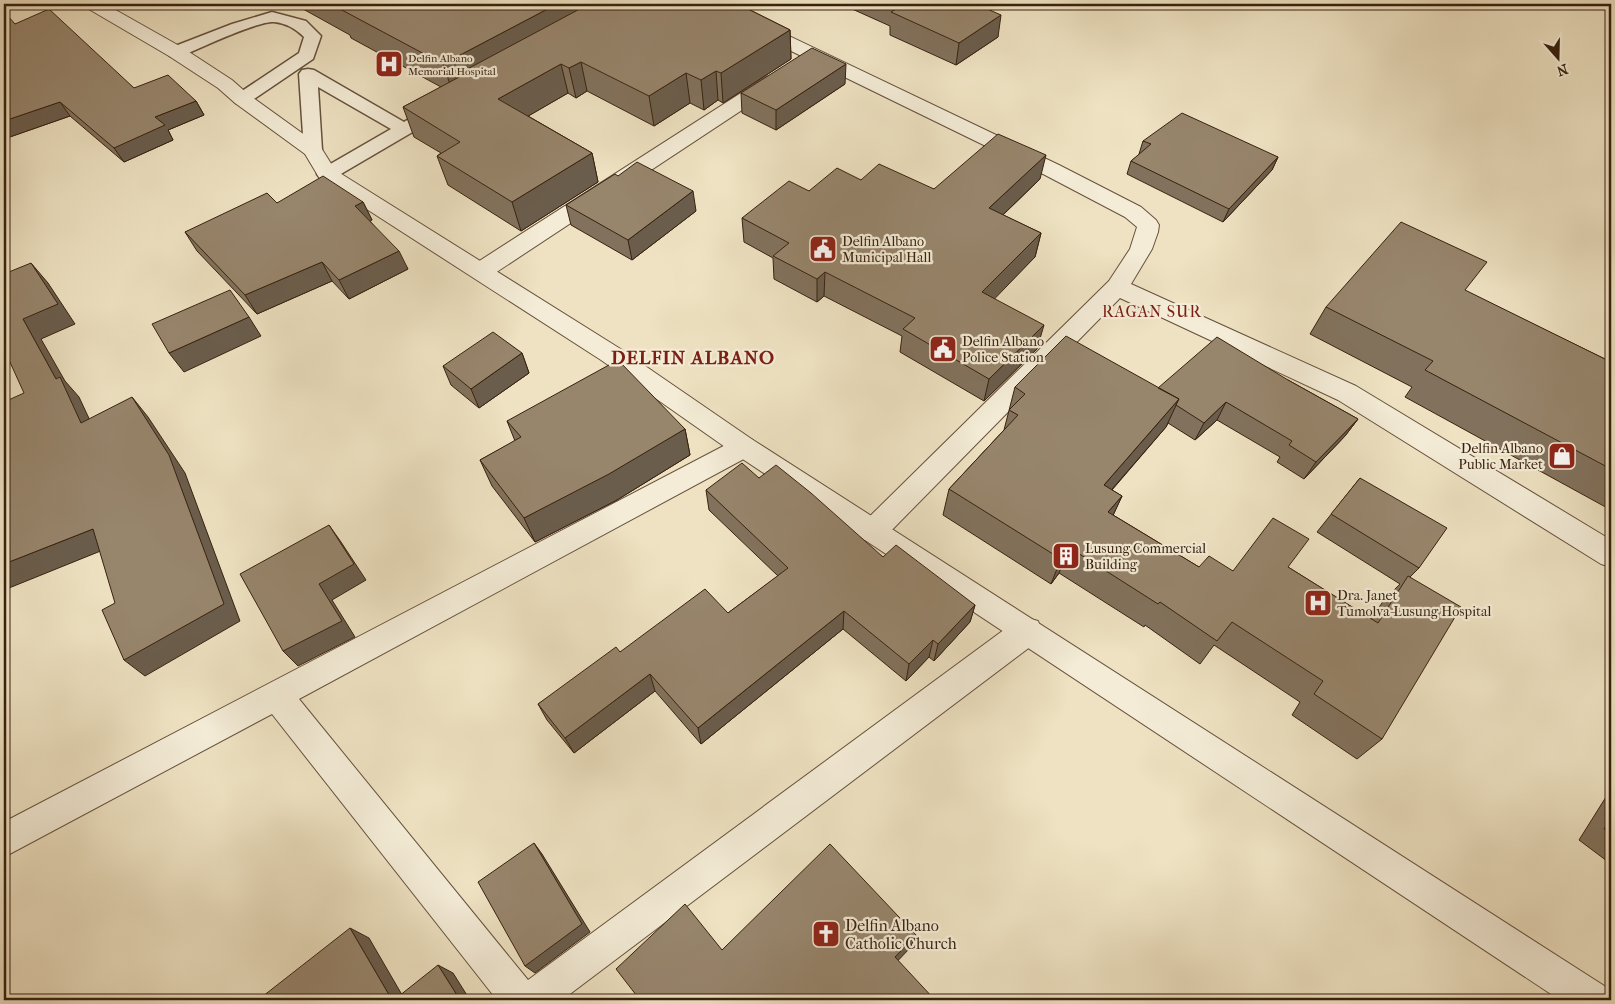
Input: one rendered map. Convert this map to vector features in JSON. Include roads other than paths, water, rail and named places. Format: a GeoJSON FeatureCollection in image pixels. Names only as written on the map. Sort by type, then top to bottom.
{"type":"FeatureCollection","features":[{"type":"Feature","properties":{"kind":"street"},"geometry":{"type":"LineString","coordinates":[[93,4],[176,52],[225,84],[242,99],[313,150],[327,174],[610,354],[744,447],[1593,1000]]}},
{"type":"Feature","properties":{"kind":"street"},"geometry":{"type":"LineString","coordinates":[[709,4],[800,64],[1043,166],[1133,212],[1148,225],[1148,232],[1117,287],[873,531]]}},
{"type":"Feature","properties":{"kind":"street"},"geometry":{"type":"LineString","coordinates":[[481,271],[800,64]]}},
{"type":"Feature","properties":{"kind":"street"},"geometry":{"type":"LineString","coordinates":[[1117,287],[1347,393],[1611,555]]}},
{"type":"Feature","properties":{"kind":"street"},"geometry":{"type":"LineString","coordinates":[[4,840],[744,447]]}},
{"type":"Feature","properties":{"kind":"street"},"geometry":{"type":"LineString","coordinates":[[532,1000],[1027,631]]}},
{"type":"Feature","properties":{"kind":"street"},"geometry":{"type":"LineString","coordinates":[[276,695],[521,1000]]}},
{"type":"Feature","properties":{"kind":"lane"},"geometry":{"type":"LineString","coordinates":[[176,52],[238,27],[272,18],[300,24],[313,36],[307,55],[242,99]]}},
{"type":"Feature","properties":{"kind":"lane"},"geometry":{"type":"LineString","coordinates":[[313,150],[308,74],[404,128]]}},
{"type":"Feature","properties":{"kind":"lane"},"geometry":{"type":"LineString","coordinates":[[327,174],[404,128],[454,101]]}},
{"type":"Feature","properties":{"kind":"place","name":"Delfin Albano Memorial Hospital"},"geometry":{"type":"Point","coordinates":[389,64]}},
{"type":"Feature","properties":{"kind":"place","name":"Delfin Albano Municipal Hall"},"geometry":{"type":"Point","coordinates":[823,249]}},
{"type":"Feature","properties":{"kind":"place","name":"Delfin Albano Police Station"},"geometry":{"type":"Point","coordinates":[943,349]}},
{"type":"Feature","properties":{"kind":"place","name":"Delfin Albano Public Market"},"geometry":{"type":"Point","coordinates":[1562,456]}},
{"type":"Feature","properties":{"kind":"place","name":"Lusung Commercial Building"},"geometry":{"type":"Point","coordinates":[1066,556]}},
{"type":"Feature","properties":{"kind":"place","name":"Dra. Janet Tumolva-Lusung Hospital"},"geometry":{"type":"Point","coordinates":[1318,603]}},
{"type":"Feature","properties":{"kind":"place","name":"Delfin Albano Catholic Church"},"geometry":{"type":"Point","coordinates":[826,934]}},
{"type":"Feature","properties":{"kind":"district","name":"RAGAN SUR"},"geometry":{"type":"Point","coordinates":[1152,311]}},
{"type":"Feature","properties":{"kind":"district","name":"DELFIN ALBANO"},"geometry":{"type":"Point","coordinates":[693,357]}}]}
